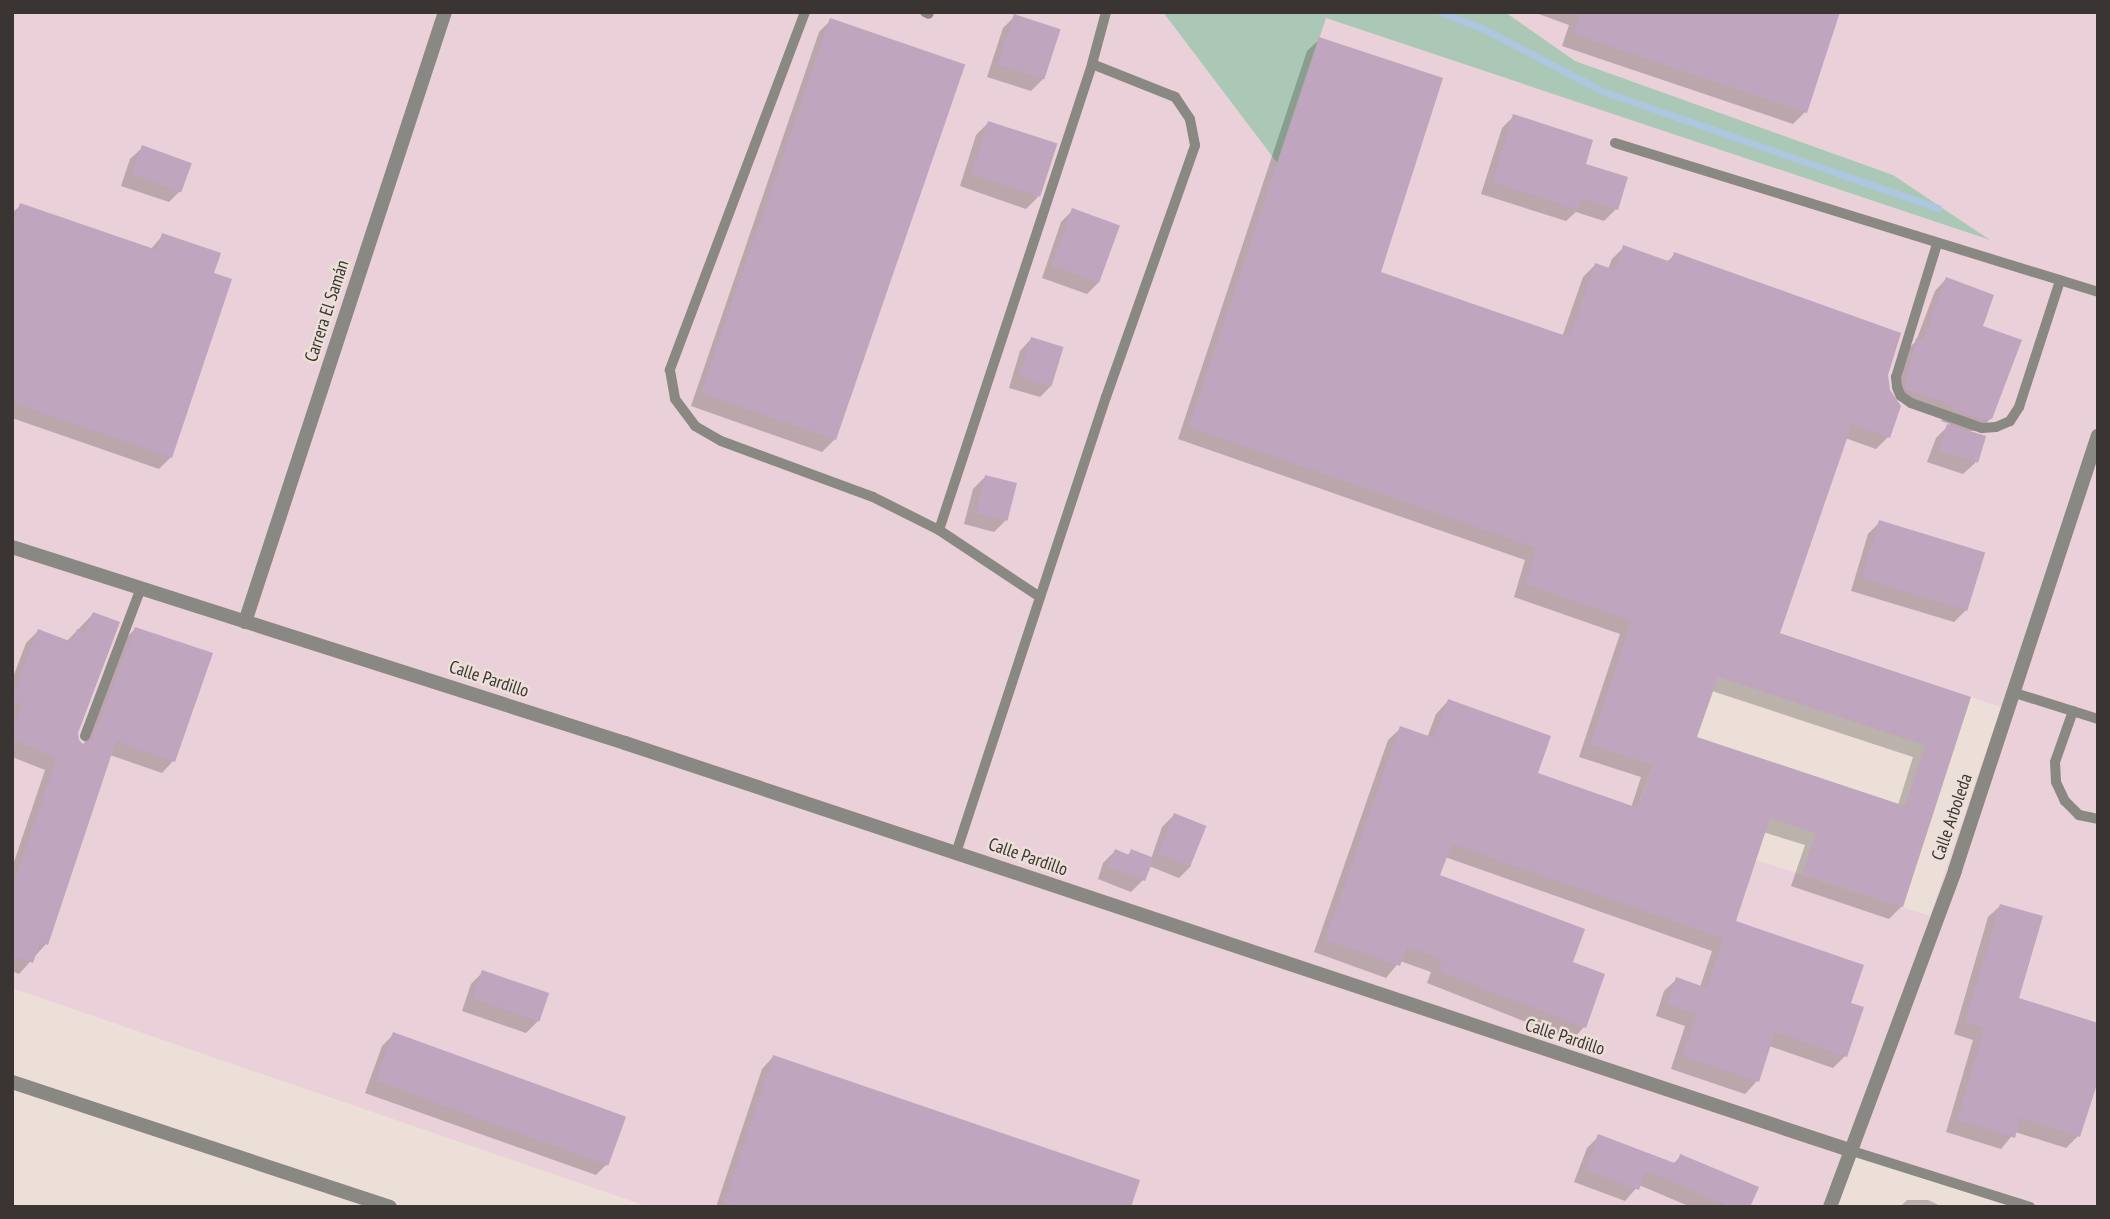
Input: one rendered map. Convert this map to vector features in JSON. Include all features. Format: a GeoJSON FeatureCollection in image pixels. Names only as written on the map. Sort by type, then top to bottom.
{"type":"FeatureCollection","features":[{"type":"Feature","properties":{"kind":"street","name":"Carrera El Samán"},"geometry":{"type":"LineString","coordinates":[[245,622],[445,12]]}},
{"type":"Feature","properties":{"kind":"street","name":"Calle Arboleda"},"geometry":{"type":"LineString","coordinates":[[1830,1207],[1937,919],[2015,693],[2098,436]]}},
{"type":"Feature","properties":{"kind":"street","name":"Calle Pardillo"},"geometry":{"type":"LineString","coordinates":[[12,547],[956,853],[1849,1150]]}},
{"type":"Feature","properties":{"kind":"street"},"geometry":{"type":"LineString","coordinates":[[12,1082],[390,1207]]}},
{"type":"Feature","properties":{"kind":"lane"},"geometry":{"type":"LineString","coordinates":[[805,12],[670,370],[675,398],[695,426],[721,441],[873,497],[939,530],[1040,597]]}},
{"type":"Feature","properties":{"kind":"lane"},"geometry":{"type":"LineString","coordinates":[[939,530],[1093,64],[1106,12]]}},
{"type":"Feature","properties":{"kind":"lane"},"geometry":{"type":"LineString","coordinates":[[956,853],[1040,597],[1195,145],[1190,119],[1175,97],[1093,64]]}},
{"type":"Feature","properties":{"kind":"lane"},"geometry":{"type":"LineString","coordinates":[[1615,143],[2098,292]]}},
{"type":"Feature","properties":{"kind":"lane"},"geometry":{"type":"LineString","coordinates":[[1937,244],[1896,377],[1897,387],[1901,396],[1911,403],[1982,428],[1996,427],[2010,421],[2019,407],[2060,281]]}},
{"type":"Feature","properties":{"kind":"lane"},"geometry":{"type":"LineString","coordinates":[[85,736],[141,588]]}},
{"type":"Feature","properties":{"kind":"lane"},"geometry":{"type":"LineString","coordinates":[[2015,693],[2098,719]]}},
{"type":"Feature","properties":{"kind":"lane"},"geometry":{"type":"LineString","coordinates":[[2073,711],[2055,762],[2056,782],[2065,801],[2079,815],[2098,819]]}},
{"type":"Feature","properties":{"kind":"lane","name":"Calle Pardillo"},"geometry":{"type":"LineString","coordinates":[[1849,1150],[2029,1207]]}},
{"type":"Feature","properties":{"kind":"shaded area"},"geometry":{"type":"Polygon","coordinates":[[[12,12],[1163,12],[1278,164],[1325,17],[1986,239],[1893,175],[1575,61],[1505,12],[2098,12],[2098,1207],[2030,1207],[1849,1150],[1830,1207],[649,1207],[12,988],[12,12]],[[1736,617],[1711,698],[1680,687],[1637,808],[1533,872],[1729,940],[1756,860],[1930,916],[2001,707],[1736,617]]]}},
{"type":"Feature","properties":{"kind":"green space"},"geometry":{"type":"Polygon","coordinates":[[[1163,12],[1505,12],[1575,61],[1893,175],[1990,240],[1326,18],[1278,164],[1163,12]]]}},
{"type":"Feature","properties":{"kind":"building"},"geometry":{"type":"Polygon","coordinates":[[[1580,12],[1840,12],[1807,113],[1573,34],[1580,12]]]}},
{"type":"Feature","properties":{"kind":"building"},"geometry":{"type":"Polygon","coordinates":[[[1014,14],[1061,29],[1044,80],[998,64],[1014,14]]]}},
{"type":"Feature","properties":{"kind":"building"},"geometry":{"type":"Polygon","coordinates":[[[830,18],[965,65],[836,440],[701,393],[830,18]]]}},
{"type":"Feature","properties":{"kind":"building"},"geometry":{"type":"Polygon","coordinates":[[[1319,37],[1443,78],[1381,272],[1569,337],[1595,263],[1615,270],[1623,245],[1671,262],[1674,252],[1901,333],[1888,375],[1890,390],[1901,406],[1890,438],[1852,424],[1780,633],[1971,697],[1903,907],[1802,874],[1816,833],[1770,818],[1736,921],[1864,965],[1851,1003],[1864,1007],[1847,1057],[1775,1032],[1759,1082],[1682,1056],[1697,1014],[1667,1004],[1676,977],[1707,988],[1723,938],[1452,844],[1440,875],[1585,929],[1573,962],[1605,974],[1586,1028],[1438,971],[1442,959],[1407,947],[1400,966],[1325,940],[1400,726],[1434,738],[1448,699],[1551,736],[1538,773],[1638,808],[1653,765],[1590,745],[1631,621],[1525,584],[1536,548],[1189,427],[1319,37]],[[1718,677],[1697,737],[1905,806],[1925,745],[1718,677]]]}},
{"type":"Feature","properties":{"kind":"building"},"geometry":{"type":"Polygon","coordinates":[[[1513,114],[1593,140],[1586,164],[1628,177],[1618,210],[1583,199],[1579,210],[1492,182],[1513,114]]]}},
{"type":"Feature","properties":{"kind":"building"},"geometry":{"type":"Polygon","coordinates":[[[988,121],[1057,144],[1040,197],[971,174],[988,121]]]}},
{"type":"Feature","properties":{"kind":"building"},"geometry":{"type":"Polygon","coordinates":[[[142,145],[192,163],[181,192],[131,174],[142,145]]]}},
{"type":"Feature","properties":{"kind":"building"},"geometry":{"type":"Polygon","coordinates":[[[20,203],[157,250],[162,233],[221,253],[214,273],[232,279],[172,458],[12,402],[12,226],[20,203]]]}},
{"type":"Feature","properties":{"kind":"building"},"geometry":{"type":"Polygon","coordinates":[[[1072,208],[1120,225],[1099,283],[1051,265],[1072,208]]]}},
{"type":"Feature","properties":{"kind":"building"},"geometry":{"type":"Polygon","coordinates":[[[1946,277],[1994,295],[1983,326],[2022,340],[1992,419],[1983,420],[1952,409],[1954,405],[1907,390],[1905,385],[1916,338],[1923,340],[1946,277]]]}},
{"type":"Feature","properties":{"kind":"building"},"geometry":{"type":"Polygon","coordinates":[[[1031,337],[1064,347],[1052,386],[1019,376],[1031,337]]]}},
{"type":"Feature","properties":{"kind":"building"},"geometry":{"type":"Polygon","coordinates":[[[1947,424],[1986,436],[1978,463],[1939,451],[1947,424]]]}},
{"type":"Feature","properties":{"kind":"building"},"geometry":{"type":"Polygon","coordinates":[[[985,475],[1017,483],[1008,521],[976,513],[985,475]]]}},
{"type":"Feature","properties":{"kind":"building"},"geometry":{"type":"Polygon","coordinates":[[[1879,520],[1985,552],[1967,611],[1861,578],[1879,520]]]}},
{"type":"Feature","properties":{"kind":"building"},"geometry":{"type":"Polygon","coordinates":[[[93,612],[120,622],[78,733],[83,744],[92,739],[135,627],[213,653],[175,762],[116,741],[48,945],[40,942],[33,963],[12,956],[12,888],[56,758],[12,740],[12,729],[22,704],[12,701],[12,696],[38,629],[72,642],[77,629],[85,632],[93,612]]]}},
{"type":"Feature","properties":{"kind":"building"},"geometry":{"type":"Polygon","coordinates":[[[1174,813],[1206,826],[1190,867],[1158,854],[1174,813]]]}},
{"type":"Feature","properties":{"kind":"building"},"geometry":{"type":"Polygon","coordinates":[[[1115,849],[1129,855],[1131,849],[1154,858],[1145,881],[1108,867],[1115,849]]]}},
{"type":"Feature","properties":{"kind":"building"},"geometry":{"type":"Polygon","coordinates":[[[2000,904],[2043,916],[2019,998],[2098,1023],[2098,1081],[2080,1137],[2020,1118],[2015,1138],[1957,1120],[1984,1028],[1965,1022],[2000,904]]]}},
{"type":"Feature","properties":{"kind":"building"},"geometry":{"type":"Polygon","coordinates":[[[482,970],[549,993],[539,1021],[472,998],[482,970]]]}},
{"type":"Feature","properties":{"kind":"building"},"geometry":{"type":"Polygon","coordinates":[[[393,1032],[626,1117],[608,1166],[375,1081],[393,1032]]]}},
{"type":"Feature","properties":{"kind":"building"},"geometry":{"type":"Polygon","coordinates":[[[773,1055],[1140,1180],[1131,1207],[737,1207],[724,1202],[773,1055]]]}},
{"type":"Feature","properties":{"kind":"building"},"geometry":{"type":"Polygon","coordinates":[[[1598,1134],[1677,1164],[1680,1154],[1759,1187],[1750,1207],[1731,1207],[1646,1171],[1639,1190],[1585,1170],[1598,1134]]]}},
{"type":"Feature","properties":{"kind":"waterway"},"geometry":{"type":"LineString","coordinates":[[1441,12],[1484,29],[1602,91],[1938,208]]}}]}
